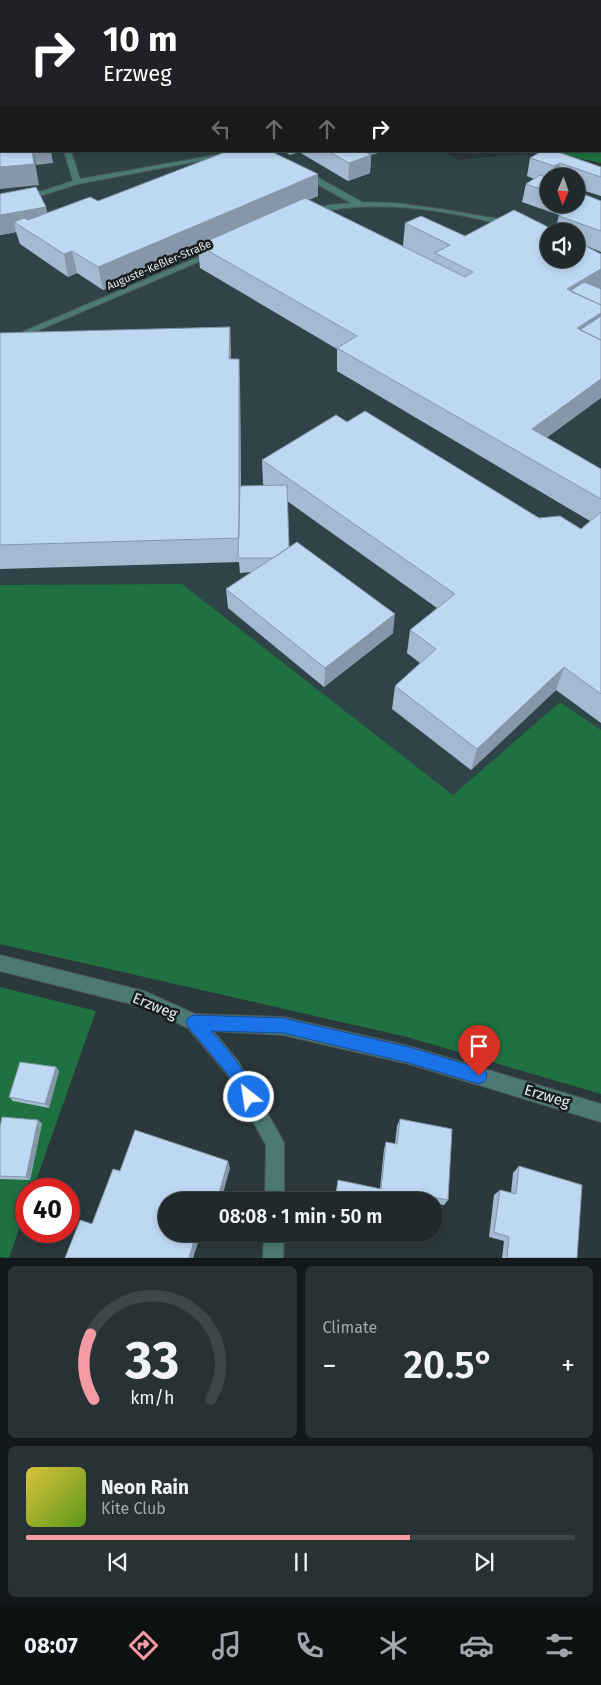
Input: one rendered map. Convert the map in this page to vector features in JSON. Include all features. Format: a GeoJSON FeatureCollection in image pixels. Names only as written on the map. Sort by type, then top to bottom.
{"type":"FeatureCollection","features":[{"type":"Feature","properties":{"kind":"street"},"geometry":{"type":"LineString","coordinates":[[67,152],[77,182]]}},
{"type":"Feature","properties":{"kind":"street"},"geometry":{"type":"LineString","coordinates":[[207,152],[224,156]]}},
{"type":"Feature","properties":{"kind":"street"},"geometry":{"type":"LineString","coordinates":[[0,198],[43,193],[77,182],[232,155]]}},
{"type":"Feature","properties":{"kind":"street"},"geometry":{"type":"LineString","coordinates":[[300,171],[359,204]]}},
{"type":"Feature","properties":{"kind":"street"},"geometry":{"type":"LineString","coordinates":[[306,214],[359,204],[402,206],[456,213],[514,227]]}},
{"type":"Feature","properties":{"kind":"street","name":"Auguste-Keßler-Straße"},"geometry":{"type":"LineString","coordinates":[[11,338],[224,250]]}},
{"type":"Feature","properties":{"kind":"street","name":"Erzweg"},"geometry":{"type":"LineString","coordinates":[[0,963],[144,999],[194,1022],[283,1026],[409,1055],[601,1113]]}},
{"type":"Feature","properties":{"kind":"street"},"geometry":{"type":"LineString","coordinates":[[194,1022],[232,1067],[275,1143],[274,1192]]}},
{"type":"Feature","properties":{"kind":"street"},"geometry":{"type":"LineString","coordinates":[[273,1258],[274,1242]]}},
{"type":"Feature","properties":{"kind":"shaded area"},"geometry":{"type":"Polygon","coordinates":[[[0,152],[445,152],[457,160],[524,154],[584,168],[540,168],[540,213],[585,213],[585,168],[601,172],[601,730],[560,702],[453,795],[182,584],[0,585],[0,152]]]}},
{"type":"Feature","properties":{"kind":"green space"},"geometry":{"type":"Polygon","coordinates":[[[550,152],[601,152],[601,163],[550,152]]]}},
{"type":"Feature","properties":{"kind":"green space"},"geometry":{"type":"Polygon","coordinates":[[[182,584],[453,795],[560,702],[601,730],[601,1094],[407,1037],[0,944],[0,585],[182,584]]]}},
{"type":"Feature","properties":{"kind":"green space"},"geometry":{"type":"Polygon","coordinates":[[[0,987],[96,1011],[37,1178],[15,1178],[15,1241],[9,1258],[0,1257],[0,987]]]}},
{"type":"Feature","properties":{"kind":"building"},"geometry":{"type":"Polygon","coordinates":[[[0,152],[32,152],[34,164],[0,167],[0,152]]]}},
{"type":"Feature","properties":{"kind":"building"},"geometry":{"type":"Polygon","coordinates":[[[225,152],[272,152],[318,174],[98,267],[72,251],[64,254],[14,222],[24,218],[28,220],[90,197],[98,201],[225,152]]]}},
{"type":"Feature","properties":{"kind":"building"},"geometry":{"type":"Polygon","coordinates":[[[330,152],[366,152],[371,155],[349,163],[330,152]]]}},
{"type":"Feature","properties":{"kind":"building"},"geometry":{"type":"Polygon","coordinates":[[[540,152],[558,152],[601,167],[601,177],[585,172],[585,168],[575,168],[560,163],[554,166],[530,158],[540,152]]]}},
{"type":"Feature","properties":{"kind":"building"},"geometry":{"type":"Polygon","coordinates":[[[540,175],[540,189],[526,184],[540,175]]]}},
{"type":"Feature","properties":{"kind":"building"},"geometry":{"type":"Polygon","coordinates":[[[36,187],[46,207],[0,215],[0,194],[36,187]]]}},
{"type":"Feature","properties":{"kind":"building"},"geometry":{"type":"Polygon","coordinates":[[[585,195],[601,201],[601,231],[585,225],[585,223],[579,223],[559,216],[563,213],[585,213],[585,195]]]}},
{"type":"Feature","properties":{"kind":"building"},"geometry":{"type":"Polygon","coordinates":[[[305,198],[465,277],[473,272],[435,253],[450,245],[405,223],[421,216],[465,236],[514,210],[540,223],[540,268],[585,268],[585,246],[601,254],[601,269],[567,289],[601,305],[601,313],[577,328],[601,340],[601,379],[532,429],[601,469],[601,499],[337,348],[357,336],[198,245],[305,198]]]}},
{"type":"Feature","properties":{"kind":"building"},"geometry":{"type":"Polygon","coordinates":[[[584,282],[601,289],[601,305],[570,291],[584,282]]]}},
{"type":"Feature","properties":{"kind":"building"},"geometry":{"type":"Polygon","coordinates":[[[601,316],[601,340],[580,330],[601,316]]]}},
{"type":"Feature","properties":{"kind":"building"},"geometry":{"type":"Polygon","coordinates":[[[230,327],[229,359],[239,359],[239,538],[0,545],[0,333],[230,327]]]}},
{"type":"Feature","properties":{"kind":"building"},"geometry":{"type":"Polygon","coordinates":[[[365,411],[539,518],[560,516],[581,529],[601,512],[601,694],[564,667],[477,749],[395,686],[436,649],[410,630],[455,594],[262,460],[336,415],[347,422],[365,411]]]}},
{"type":"Feature","properties":{"kind":"building"},"geometry":{"type":"Polygon","coordinates":[[[287,485],[289,547],[273,558],[238,558],[240,486],[287,485]]]}},
{"type":"Feature","properties":{"kind":"building"},"geometry":{"type":"Polygon","coordinates":[[[297,542],[395,614],[325,668],[226,589],[297,542]]]}},
{"type":"Feature","properties":{"kind":"building"},"geometry":{"type":"Polygon","coordinates":[[[20,1062],[56,1067],[45,1104],[9,1097],[20,1062]]]}},
{"type":"Feature","properties":{"kind":"building"},"geometry":{"type":"Polygon","coordinates":[[[2,1117],[38,1120],[26,1177],[0,1176],[0,1127],[2,1117]]]}},
{"type":"Feature","properties":{"kind":"building"},"geometry":{"type":"Polygon","coordinates":[[[400,1119],[452,1129],[448,1200],[443,1199],[443,1192],[336,1192],[338,1180],[381,1189],[386,1142],[397,1144],[400,1119]]]}},
{"type":"Feature","properties":{"kind":"building"},"geometry":{"type":"Polygon","coordinates":[[[135,1130],[228,1161],[219,1192],[158,1192],[158,1242],[194,1242],[189,1258],[65,1258],[71,1243],[80,1243],[80,1220],[92,1224],[113,1169],[120,1171],[135,1130]]]}},
{"type":"Feature","properties":{"kind":"building"},"geometry":{"type":"Polygon","coordinates":[[[519,1166],[582,1185],[577,1258],[507,1258],[509,1237],[494,1232],[500,1190],[516,1194],[519,1166]]]}},
{"type":"Feature","properties":{"kind":"route"},"geometry":{"type":"LineString","coordinates":[[249,1097],[232,1067],[194,1022],[283,1026],[409,1055],[479,1076]]}}]}
